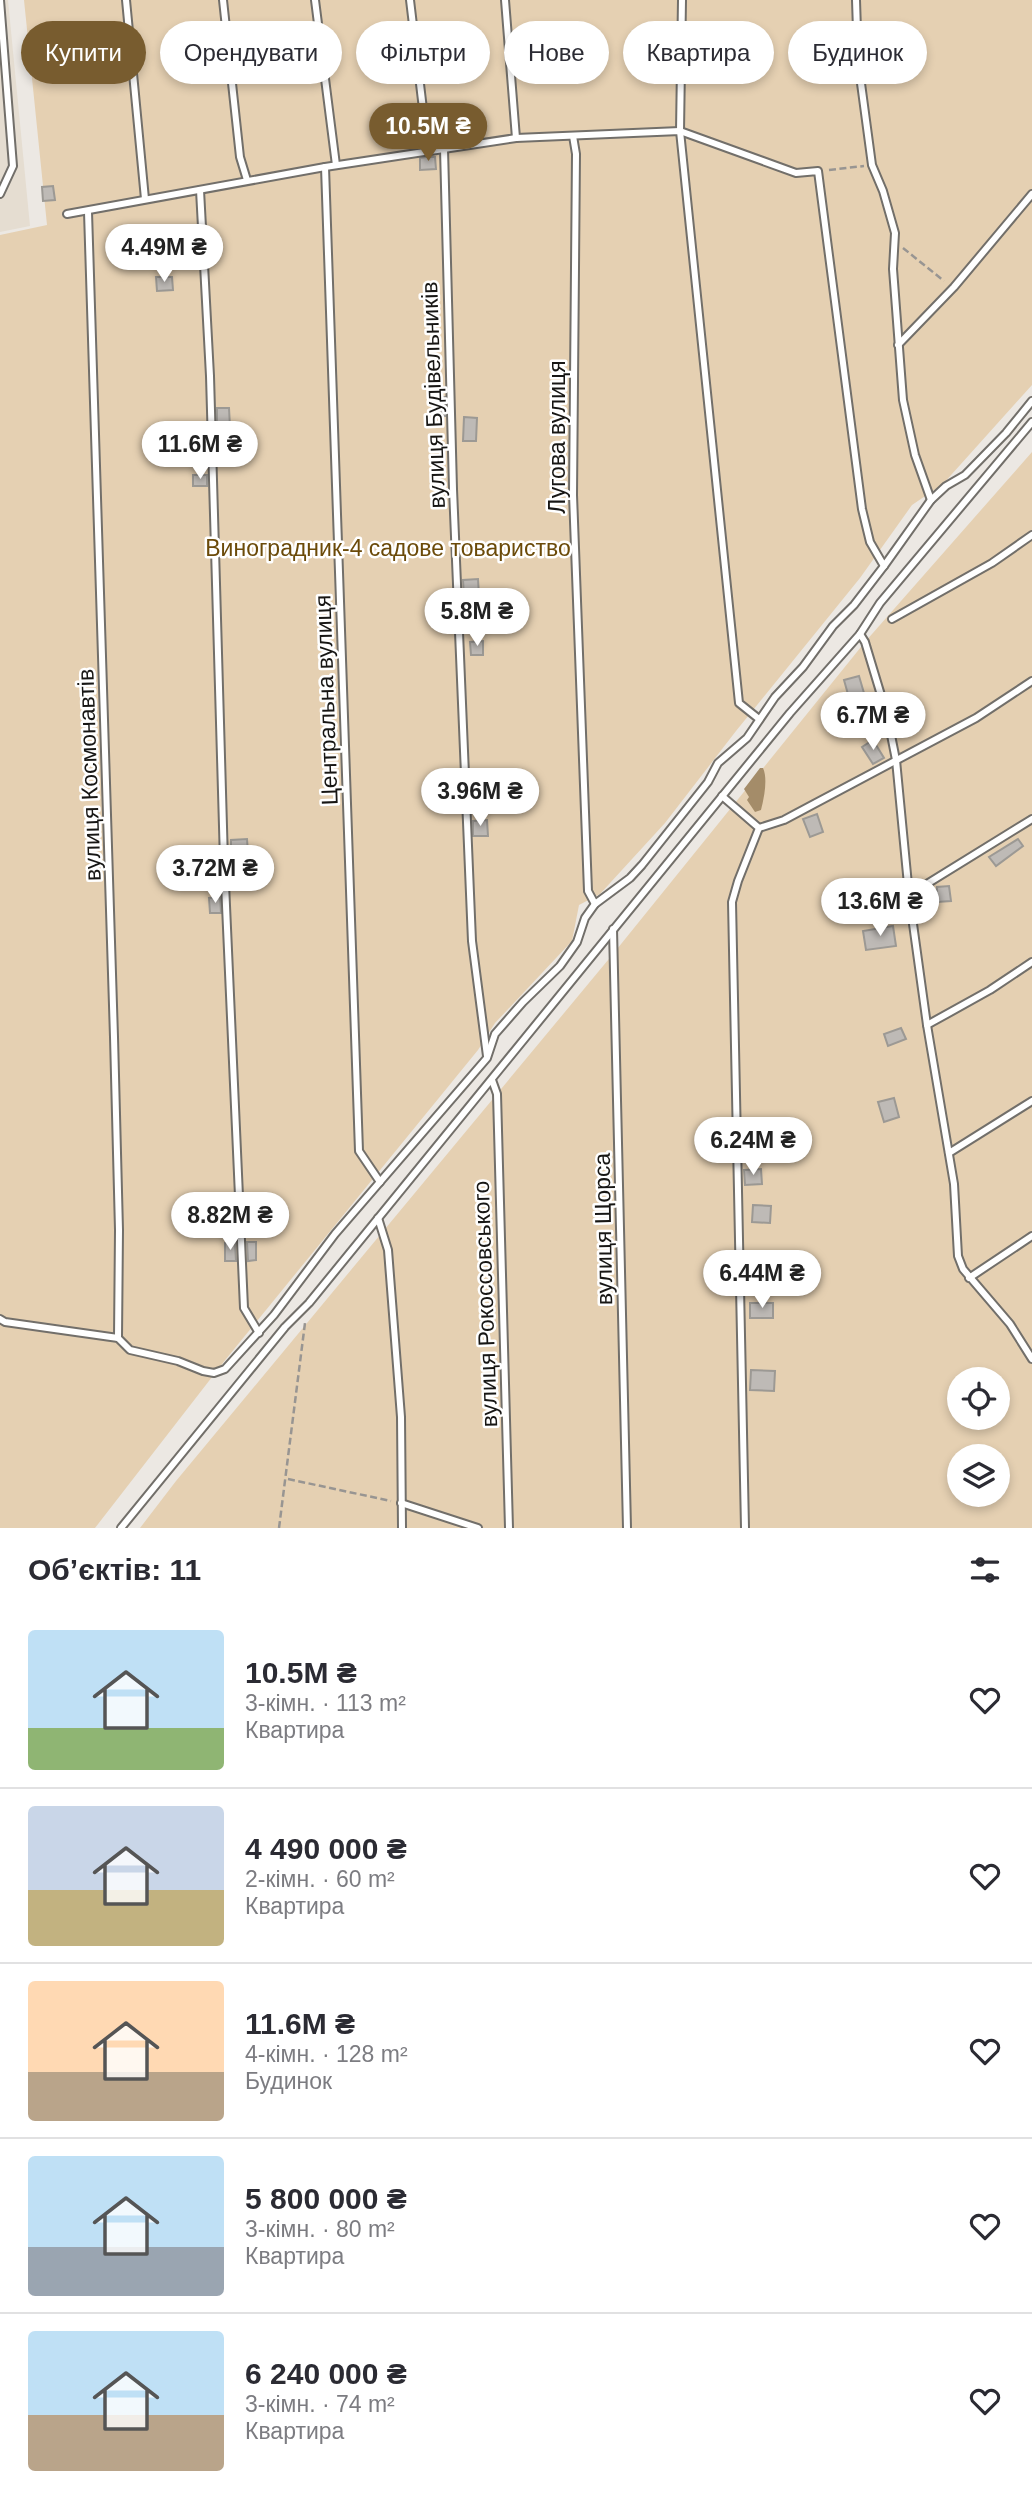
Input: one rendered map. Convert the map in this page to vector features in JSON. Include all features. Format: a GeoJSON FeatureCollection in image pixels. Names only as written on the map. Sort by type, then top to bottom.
{"type":"FeatureCollection","features":[{"type":"Feature","properties":{"kind":"lane"},"geometry":{"type":"LineString","coordinates":[[0,0],[13,166],[0,194]]}},
{"type":"Feature","properties":{"kind":"lane"},"geometry":{"type":"LineString","coordinates":[[125,0],[145,199]]}},
{"type":"Feature","properties":{"kind":"lane"},"geometry":{"type":"LineString","coordinates":[[223,0],[240,157],[247,180]]}},
{"type":"Feature","properties":{"kind":"lane"},"geometry":{"type":"LineString","coordinates":[[315,0],[336,165]]}},
{"type":"Feature","properties":{"kind":"lane"},"geometry":{"type":"LineString","coordinates":[[410,0],[428,151]]}},
{"type":"Feature","properties":{"kind":"lane"},"geometry":{"type":"LineString","coordinates":[[505,0],[516,138]]}},
{"type":"Feature","properties":{"kind":"lane"},"geometry":{"type":"LineString","coordinates":[[682,0],[680,131],[738,703],[760,719]]}},
{"type":"Feature","properties":{"kind":"lane"},"geometry":{"type":"LineString","coordinates":[[856,0],[858,61],[872,165],[895,233],[893,269],[898,345],[908,428],[931,500]]}},
{"type":"Feature","properties":{"kind":"lane"},"geometry":{"type":"LineString","coordinates":[[67,214],[247,180],[516,138],[680,131],[796,173],[818,171],[862,509],[870,542],[884,566]]}},
{"type":"Feature","properties":{"kind":"lane","name":"Лугова вулиця"},"geometry":{"type":"LineString","coordinates":[[573,136],[576,154],[573,495],[587,891],[595,904]]}},
{"type":"Feature","properties":{"kind":"lane","name":"вулиця Будівельників"},"geometry":{"type":"LineString","coordinates":[[444,149],[453,489],[472,941],[487,1058]]}},
{"type":"Feature","properties":{"kind":"lane","name":"Центральна вулиця"},"geometry":{"type":"LineString","coordinates":[[325,167],[359,1151],[380,1182]]}},
{"type":"Feature","properties":{"kind":"lane"},"geometry":{"type":"LineString","coordinates":[[200,190],[210,376],[225,889],[244,1308],[258,1333]]}},
{"type":"Feature","properties":{"kind":"lane"},"geometry":{"type":"LineString","coordinates":[[898,345],[954,287],[1032,194]]}},
{"type":"Feature","properties":{"kind":"lane","name":"вулиця Космонавтів"},"geometry":{"type":"LineString","coordinates":[[88,212],[114,1010],[119,1230],[118,1338]]}},
{"type":"Feature","properties":{"kind":"lane"},"geometry":{"type":"LineString","coordinates":[[0,1319],[5,1322],[118,1338],[130,1350],[178,1361],[203,1371],[214,1373],[225,1369],[258,1333],[335,1234],[487,1058],[495,1034],[560,966],[578,942],[585,918],[595,904],[630,878],[642,865],[708,782],[718,763],[747,738],[775,697],[803,667],[833,626],[884,566],[931,500],[946,486],[965,475],[1006,433],[1032,401]]}},
{"type":"Feature","properties":{"kind":"lane"},"geometry":{"type":"LineString","coordinates":[[121,1528],[285,1327],[309,1303],[790,713],[860,634],[880,603],[1032,422]]}},
{"type":"Feature","properties":{"kind":"lane"},"geometry":{"type":"LineString","coordinates":[[892,620],[992,563],[1032,535]]}},
{"type":"Feature","properties":{"kind":"lane"},"geometry":{"type":"LineString","coordinates":[[860,634],[865,642],[887,715],[896,760],[909,895],[927,1025],[954,1184],[958,1256],[962,1269],[1010,1324],[1032,1359]]}},
{"type":"Feature","properties":{"kind":"lane"},"geometry":{"type":"LineString","coordinates":[[745,1528],[732,902],[738,881],[760,828],[784,820],[976,718],[1032,681]]}},
{"type":"Feature","properties":{"kind":"lane"},"geometry":{"type":"LineString","coordinates":[[722,796],[760,828]]}},
{"type":"Feature","properties":{"kind":"lane"},"geometry":{"type":"LineString","coordinates":[[909,895],[1032,819]]}},
{"type":"Feature","properties":{"kind":"lane","name":"вулиця Щорса"},"geometry":{"type":"LineString","coordinates":[[613,929],[627,1528]]}},
{"type":"Feature","properties":{"kind":"lane"},"geometry":{"type":"LineString","coordinates":[[927,1025],[990,990],[1032,962]]}},
{"type":"Feature","properties":{"kind":"lane","name":"вулиця Рокоссовського"},"geometry":{"type":"LineString","coordinates":[[492,1080],[498,1108],[509,1528]]}},
{"type":"Feature","properties":{"kind":"lane"},"geometry":{"type":"LineString","coordinates":[[949,1153],[1032,1101]]}},
{"type":"Feature","properties":{"kind":"lane"},"geometry":{"type":"LineString","coordinates":[[378,1218],[388,1250],[401,1417],[402,1528]]}},
{"type":"Feature","properties":{"kind":"lane"},"geometry":{"type":"LineString","coordinates":[[969,1278],[1032,1236]]}},
{"type":"Feature","properties":{"kind":"lane"},"geometry":{"type":"LineString","coordinates":[[401,1503],[478,1528]]}},
{"type":"Feature","properties":{"kind":"path"},"geometry":{"type":"LineString","coordinates":[[818,171],[872,165]]}},
{"type":"Feature","properties":{"kind":"path"},"geometry":{"type":"LineString","coordinates":[[895,233],[899,244],[940,279],[954,287]]}},
{"type":"Feature","properties":{"kind":"path"},"geometry":{"type":"LineString","coordinates":[[279,1528],[309,1303]]}},
{"type":"Feature","properties":{"kind":"path"},"geometry":{"type":"LineString","coordinates":[[287,1479],[401,1503]]}},
{"type":"Feature","properties":{"kind":"shaded area"},"geometry":{"type":"Polygon","coordinates":[[[0,0],[8,0],[30,226],[0,232],[0,0]]]}},
{"type":"Feature","properties":{"kind":"shaded area"},"geometry":{"type":"Polygon","coordinates":[[[760,768],[763,768],[764,772],[765,789],[761,810],[755,812],[744,789],[760,768]]]}},
{"type":"Feature","properties":{"kind":"green space","name":"Виноградник-4 садове товариство"},"geometry":{"type":"Polygon","coordinates":[[[24,0],[1032,0],[1032,385],[943,484],[912,505],[860,578],[665,823],[600,894],[579,905],[572,941],[495,1023],[478,1050],[226,1359],[95,1528],[0,1528],[0,235],[47,225],[33,84],[146,84],[146,21],[26,21],[24,0]]]}},
{"type":"Feature","properties":{"kind":"green space"},"geometry":{"type":"Polygon","coordinates":[[[1032,452],[1032,1528],[140,1528],[176,1481],[613,954],[865,642],[1032,452]]]}},
{"type":"Feature","properties":{"kind":"building"},"geometry":{"type":"Polygon","coordinates":[[[435,157],[436,169],[420,170],[420,158],[435,157]]]}},
{"type":"Feature","properties":{"kind":"building"},"geometry":{"type":"Polygon","coordinates":[[[53,186],[55,200],[43,201],[42,187],[53,186]]]}},
{"type":"Feature","properties":{"kind":"building"},"geometry":{"type":"Polygon","coordinates":[[[156,277],[172,277],[173,290],[157,291],[156,277]]]}},
{"type":"Feature","properties":{"kind":"building"},"geometry":{"type":"Polygon","coordinates":[[[434,397],[445,397],[445,416],[434,416],[434,397]]]}},
{"type":"Feature","properties":{"kind":"building"},"geometry":{"type":"Polygon","coordinates":[[[217,408],[229,408],[230,427],[217,428],[217,408]]]}},
{"type":"Feature","properties":{"kind":"building"},"geometry":{"type":"Polygon","coordinates":[[[464,417],[477,418],[476,441],[463,441],[464,417]]]}},
{"type":"Feature","properties":{"kind":"building"},"geometry":{"type":"Polygon","coordinates":[[[193,475],[207,475],[207,486],[193,486],[193,475]]]}},
{"type":"Feature","properties":{"kind":"building"},"geometry":{"type":"Polygon","coordinates":[[[478,579],[479,596],[464,597],[463,580],[478,579]]]}},
{"type":"Feature","properties":{"kind":"building"},"geometry":{"type":"Polygon","coordinates":[[[483,641],[483,655],[471,655],[470,642],[483,641]]]}},
{"type":"Feature","properties":{"kind":"building"},"geometry":{"type":"Polygon","coordinates":[[[859,676],[864,693],[849,698],[844,680],[859,676]]]}},
{"type":"Feature","properties":{"kind":"building"},"geometry":{"type":"Polygon","coordinates":[[[873,740],[884,758],[873,764],[862,747],[873,740]]]}},
{"type":"Feature","properties":{"kind":"building"},"geometry":{"type":"Polygon","coordinates":[[[817,814],[823,832],[810,837],[803,819],[817,814]]]}},
{"type":"Feature","properties":{"kind":"building"},"geometry":{"type":"Polygon","coordinates":[[[487,820],[488,836],[473,836],[473,821],[487,820]]]}},
{"type":"Feature","properties":{"kind":"building"},"geometry":{"type":"Polygon","coordinates":[[[247,839],[248,853],[231,853],[231,840],[247,839]]]}},
{"type":"Feature","properties":{"kind":"building"},"geometry":{"type":"Polygon","coordinates":[[[1018,839],[1023,846],[996,866],[989,857],[1018,839]]]}},
{"type":"Feature","properties":{"kind":"building"},"geometry":{"type":"Polygon","coordinates":[[[949,886],[951,901],[937,902],[937,887],[949,886]]]}},
{"type":"Feature","properties":{"kind":"building"},"geometry":{"type":"Polygon","coordinates":[[[220,897],[221,913],[210,913],[209,898],[220,897]]]}},
{"type":"Feature","properties":{"kind":"building"},"geometry":{"type":"Polygon","coordinates":[[[893,926],[896,946],[866,950],[863,931],[893,926]]]}},
{"type":"Feature","properties":{"kind":"building"},"geometry":{"type":"Polygon","coordinates":[[[901,1028],[906,1039],[888,1046],[884,1034],[901,1028]]]}},
{"type":"Feature","properties":{"kind":"building"},"geometry":{"type":"Polygon","coordinates":[[[894,1098],[899,1117],[884,1122],[878,1102],[894,1098]]]}},
{"type":"Feature","properties":{"kind":"building"},"geometry":{"type":"Polygon","coordinates":[[[761,1169],[762,1184],[745,1185],[744,1170],[761,1169]]]}},
{"type":"Feature","properties":{"kind":"building"},"geometry":{"type":"Polygon","coordinates":[[[753,1205],[771,1206],[770,1223],[752,1222],[753,1205]]]}},
{"type":"Feature","properties":{"kind":"building"},"geometry":{"type":"Polygon","coordinates":[[[247,1242],[256,1242],[256,1260],[248,1261],[247,1242]]]}},
{"type":"Feature","properties":{"kind":"building"},"geometry":{"type":"Polygon","coordinates":[[[225,1243],[235,1243],[236,1261],[225,1261],[225,1243]]]}},
{"type":"Feature","properties":{"kind":"building"},"geometry":{"type":"Polygon","coordinates":[[[750,1303],[773,1303],[773,1318],[750,1318],[750,1303]]]}},
{"type":"Feature","properties":{"kind":"building"},"geometry":{"type":"Polygon","coordinates":[[[751,1370],[775,1371],[774,1391],[750,1390],[751,1370]]]}}]}
